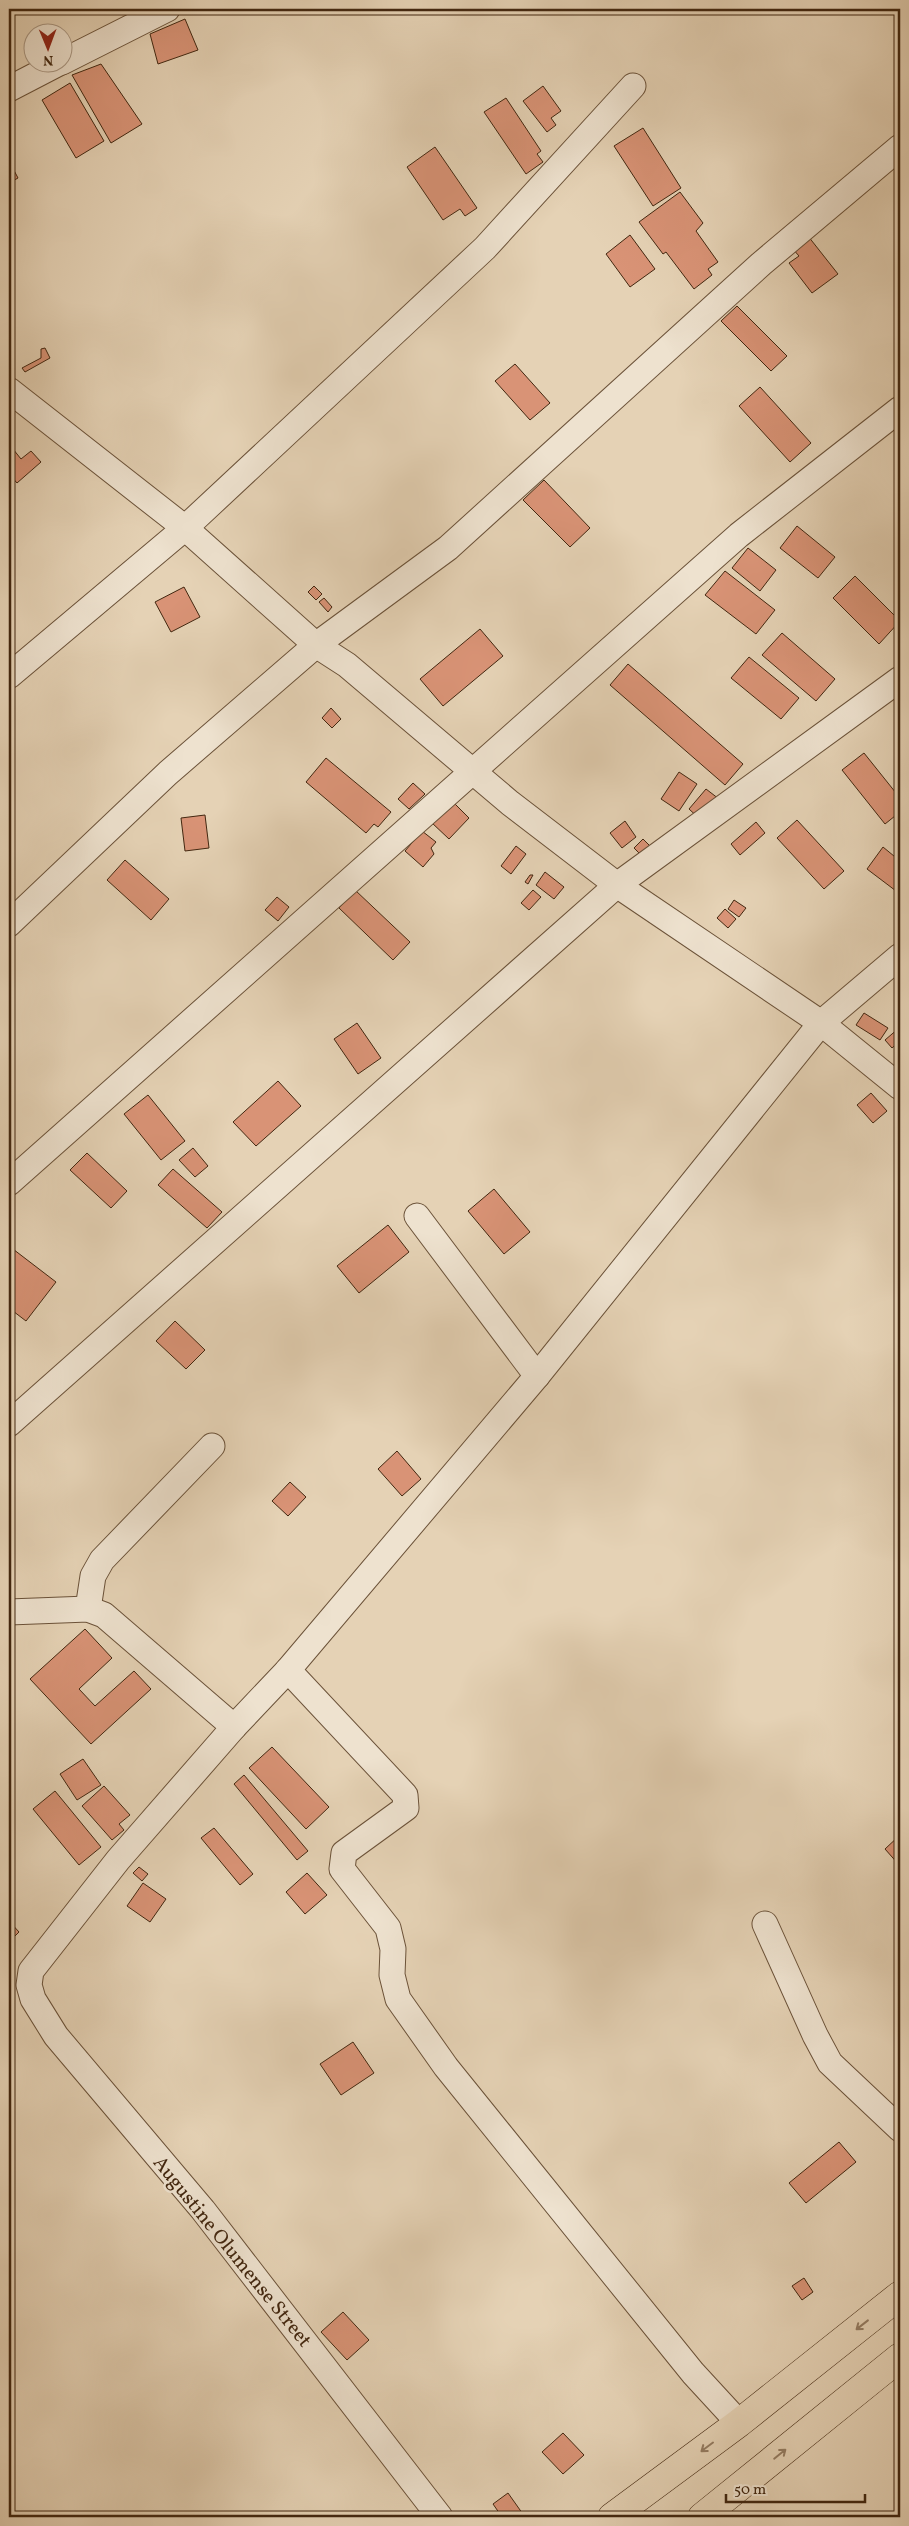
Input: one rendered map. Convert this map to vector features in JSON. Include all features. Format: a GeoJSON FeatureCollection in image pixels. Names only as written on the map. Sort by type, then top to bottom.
{"type":"FeatureCollection","features":[{"type":"Feature","properties":{"kind":"highway"},"geometry":{"type":"LineString","coordinates":[[612,2517],[739,2423],[900,2295]]}},
{"type":"Feature","properties":{"kind":"highway"},"geometry":{"type":"LineString","coordinates":[[702,2517],[900,2357]]}},
{"type":"Feature","properties":{"kind":"street"},"geometry":{"type":"LineString","coordinates":[[72,57],[167,9]]}},
{"type":"Feature","properties":{"kind":"street"},"geometry":{"type":"LineString","coordinates":[[9,89],[42,72]]}},
{"type":"Feature","properties":{"kind":"street"},"geometry":{"type":"LineString","coordinates":[[9,676],[185,528],[485,248],[633,86]]}},
{"type":"Feature","properties":{"kind":"street"},"geometry":{"type":"LineString","coordinates":[[9,924],[168,773],[316,645],[448,548],[761,264],[900,148]]}},
{"type":"Feature","properties":{"kind":"street"},"geometry":{"type":"LineString","coordinates":[[13,400],[185,528],[316,645],[347,665],[510,803],[617,885],[822,1023],[900,1087]]}},
{"type":"Feature","properties":{"kind":"street"},"geometry":{"type":"LineString","coordinates":[[9,1183],[740,535],[900,409]]}},
{"type":"Feature","properties":{"kind":"street"},"geometry":{"type":"LineString","coordinates":[[9,1424],[617,885],[900,679]]}},
{"type":"Feature","properties":{"kind":"street"},"geometry":{"type":"LineString","coordinates":[[9,1612],[88,1609],[104,1615],[234,1727],[288,1670],[537,1376],[822,1023],[900,956]]}},
{"type":"Feature","properties":{"kind":"street"},"geometry":{"type":"LineString","coordinates":[[417,1216],[537,1376]]}},
{"type":"Feature","properties":{"kind":"street"},"geometry":{"type":"LineString","coordinates":[[88,1609],[93,1576],[102,1560],[212,1446]]}},
{"type":"Feature","properties":{"kind":"street"},"geometry":{"type":"LineString","coordinates":[[288,1670],[405,1795],[406,1808],[344,1853],[342,1869],[388,1928],[393,1948],[392,1975],[398,1999],[446,2067],[693,2373],[739,2423]]}},
{"type":"Feature","properties":{"kind":"street","name":"Augustine Olumense Street"},"geometry":{"type":"LineString","coordinates":[[234,1727],[118,1860],[68,1922],[31,1972],[29,1985],[33,1999],[56,2036],[203,2210],[440,2517]]}},
{"type":"Feature","properties":{"kind":"street"},"geometry":{"type":"LineString","coordinates":[[765,1924],[815,2035],[830,2062],[900,2129]]}},
{"type":"Feature","properties":{"kind":"building"},"geometry":{"type":"Polygon","coordinates":[[[185,19],[198,50],[158,64],[150,34],[185,19]]]}},
{"type":"Feature","properties":{"kind":"building"},"geometry":{"type":"Polygon","coordinates":[[[101,64],[142,124],[111,143],[72,75],[101,64]]]}},
{"type":"Feature","properties":{"kind":"building"},"geometry":{"type":"Polygon","coordinates":[[[70,83],[104,141],[76,158],[42,100],[70,83]]]}},
{"type":"Feature","properties":{"kind":"building"},"geometry":{"type":"Polygon","coordinates":[[[543,86],[561,111],[551,118],[556,125],[547,132],[523,101],[543,86]]]}},
{"type":"Feature","properties":{"kind":"building"},"geometry":{"type":"Polygon","coordinates":[[[506,98],[541,151],[537,154],[543,162],[526,174],[484,112],[506,98]]]}},
{"type":"Feature","properties":{"kind":"building"},"geometry":{"type":"Polygon","coordinates":[[[643,128],[681,188],[653,206],[614,146],[643,128]]]}},
{"type":"Feature","properties":{"kind":"building"},"geometry":{"type":"Polygon","coordinates":[[[435,147],[477,208],[465,216],[460,209],[443,220],[407,167],[435,147]]]}},
{"type":"Feature","properties":{"kind":"building"},"geometry":{"type":"Polygon","coordinates":[[[9,161],[18,178],[9,183],[9,161]]]}},
{"type":"Feature","properties":{"kind":"building"},"geometry":{"type":"Polygon","coordinates":[[[680,192],[703,223],[696,231],[718,262],[708,269],[712,275],[694,289],[666,252],[663,254],[639,222],[680,192]]]}},
{"type":"Feature","properties":{"kind":"building"},"geometry":{"type":"Polygon","coordinates":[[[630,235],[655,269],[630,287],[606,254],[630,235]]]}},
{"type":"Feature","properties":{"kind":"building"},"geometry":{"type":"Polygon","coordinates":[[[808,236],[838,274],[812,293],[789,263],[799,256],[792,248],[808,236]]]}},
{"type":"Feature","properties":{"kind":"building"},"geometry":{"type":"Polygon","coordinates":[[[737,306],[787,356],[771,371],[721,321],[737,306]]]}},
{"type":"Feature","properties":{"kind":"building"},"geometry":{"type":"Polygon","coordinates":[[[45,348],[50,358],[25,372],[22,368],[41,358],[41,349],[45,348]]]}},
{"type":"Feature","properties":{"kind":"building"},"geometry":{"type":"Polygon","coordinates":[[[515,364],[550,403],[530,420],[495,381],[515,364]]]}},
{"type":"Feature","properties":{"kind":"building"},"geometry":{"type":"Polygon","coordinates":[[[760,387],[811,443],[790,462],[739,406],[760,387]]]}},
{"type":"Feature","properties":{"kind":"building"},"geometry":{"type":"Polygon","coordinates":[[[9,444],[21,459],[31,451],[41,462],[17,483],[9,474],[9,444]]]}},
{"type":"Feature","properties":{"kind":"building"},"geometry":{"type":"Polygon","coordinates":[[[544,480],[590,528],[570,547],[523,500],[544,480]]]}},
{"type":"Feature","properties":{"kind":"building"},"geometry":{"type":"Polygon","coordinates":[[[797,526],[835,557],[818,578],[780,548],[797,526]]]}},
{"type":"Feature","properties":{"kind":"building"},"geometry":{"type":"Polygon","coordinates":[[[748,548],[776,570],[760,591],[732,568],[748,548]]]}},
{"type":"Feature","properties":{"kind":"building"},"geometry":{"type":"Polygon","coordinates":[[[725,571],[775,610],[756,634],[705,595],[725,571]]]}},
{"type":"Feature","properties":{"kind":"building"},"geometry":{"type":"Polygon","coordinates":[[[855,576],[900,621],[879,644],[833,598],[855,576]]]}},
{"type":"Feature","properties":{"kind":"building"},"geometry":{"type":"Polygon","coordinates":[[[314,586],[322,594],[316,600],[308,592],[314,586]]]}},
{"type":"Feature","properties":{"kind":"building"},"geometry":{"type":"Polygon","coordinates":[[[184,587],[200,617],[171,632],[155,602],[184,587]]]}},
{"type":"Feature","properties":{"kind":"building"},"geometry":{"type":"Polygon","coordinates":[[[324,598],[332,607],[328,612],[319,602],[324,598]]]}},
{"type":"Feature","properties":{"kind":"building"},"geometry":{"type":"Polygon","coordinates":[[[480,629],[503,656],[443,706],[420,679],[480,629]]]}},
{"type":"Feature","properties":{"kind":"building"},"geometry":{"type":"Polygon","coordinates":[[[782,633],[835,679],[816,701],[762,655],[782,633]]]}},
{"type":"Feature","properties":{"kind":"building"},"geometry":{"type":"Polygon","coordinates":[[[749,657],[799,698],[781,719],[731,678],[749,657]]]}},
{"type":"Feature","properties":{"kind":"building"},"geometry":{"type":"Polygon","coordinates":[[[628,664],[743,764],[725,785],[610,685],[628,664]]]}},
{"type":"Feature","properties":{"kind":"building"},"geometry":{"type":"Polygon","coordinates":[[[331,708],[341,719],[332,728],[322,718],[331,708]]]}},
{"type":"Feature","properties":{"kind":"building"},"geometry":{"type":"Polygon","coordinates":[[[864,753],[900,798],[900,812],[885,824],[842,770],[864,753]]]}},
{"type":"Feature","properties":{"kind":"building"},"geometry":{"type":"Polygon","coordinates":[[[326,758],[391,812],[378,827],[374,824],[366,833],[306,782],[326,758]]]}},
{"type":"Feature","properties":{"kind":"building"},"geometry":{"type":"Polygon","coordinates":[[[679,772],[697,784],[679,811],[661,799],[679,772]]]}},
{"type":"Feature","properties":{"kind":"building"},"geometry":{"type":"Polygon","coordinates":[[[413,783],[425,794],[409,809],[398,799],[413,783]]]}},
{"type":"Feature","properties":{"kind":"building"},"geometry":{"type":"Polygon","coordinates":[[[706,789],[719,799],[701,820],[689,809],[706,789]]]}},
{"type":"Feature","properties":{"kind":"building"},"geometry":{"type":"Polygon","coordinates":[[[452,801],[469,818],[449,839],[431,822],[452,801]]]}},
{"type":"Feature","properties":{"kind":"building"},"geometry":{"type":"Polygon","coordinates":[[[205,815],[209,848],[185,851],[181,818],[205,815]]]}},
{"type":"Feature","properties":{"kind":"building"},"geometry":{"type":"Polygon","coordinates":[[[797,820],[844,871],[824,889],[777,838],[797,820]]]}},
{"type":"Feature","properties":{"kind":"building"},"geometry":{"type":"Polygon","coordinates":[[[625,821],[636,837],[622,848],[610,833],[625,821]]]}},
{"type":"Feature","properties":{"kind":"building"},"geometry":{"type":"Polygon","coordinates":[[[756,822],[765,833],[740,855],[731,844],[756,822]]]}},
{"type":"Feature","properties":{"kind":"building"},"geometry":{"type":"Polygon","coordinates":[[[422,831],[436,842],[431,848],[434,854],[423,867],[405,851],[422,831]]]}},
{"type":"Feature","properties":{"kind":"building"},"geometry":{"type":"Polygon","coordinates":[[[643,839],[652,848],[643,857],[634,848],[643,839]]]}},
{"type":"Feature","properties":{"kind":"building"},"geometry":{"type":"Polygon","coordinates":[[[516,846],[526,854],[511,874],[501,866],[516,846]]]}},
{"type":"Feature","properties":{"kind":"building"},"geometry":{"type":"Polygon","coordinates":[[[883,847],[900,861],[900,894],[867,869],[883,847]]]}},
{"type":"Feature","properties":{"kind":"building"},"geometry":{"type":"Polygon","coordinates":[[[125,860],[169,899],[151,920],[107,880],[125,860]]]}},
{"type":"Feature","properties":{"kind":"building"},"geometry":{"type":"Polygon","coordinates":[[[545,872],[564,887],[554,899],[536,885],[545,872]]]}},
{"type":"Feature","properties":{"kind":"building"},"geometry":{"type":"Polygon","coordinates":[[[530,875],[533,875],[528,884],[525,882],[530,875]]]}},
{"type":"Feature","properties":{"kind":"building"},"geometry":{"type":"Polygon","coordinates":[[[355,890],[410,942],[393,960],[339,908],[355,890]]]}},
{"type":"Feature","properties":{"kind":"building"},"geometry":{"type":"Polygon","coordinates":[[[533,890],[541,897],[529,910],[521,903],[533,890]]]}},
{"type":"Feature","properties":{"kind":"building"},"geometry":{"type":"Polygon","coordinates":[[[277,897],[289,907],[278,921],[265,910],[277,897]]]}},
{"type":"Feature","properties":{"kind":"building"},"geometry":{"type":"Polygon","coordinates":[[[734,900],[746,908],[739,917],[728,909],[734,900]]]}},
{"type":"Feature","properties":{"kind":"building"},"geometry":{"type":"Polygon","coordinates":[[[725,909],[736,919],[728,928],[717,918],[725,909]]]}},
{"type":"Feature","properties":{"kind":"building"},"geometry":{"type":"Polygon","coordinates":[[[864,1013],[888,1028],[880,1040],[856,1025],[864,1013]]]}},
{"type":"Feature","properties":{"kind":"building"},"geometry":{"type":"Polygon","coordinates":[[[357,1023],[381,1058],[358,1074],[334,1039],[357,1023]]]}},
{"type":"Feature","properties":{"kind":"building"},"geometry":{"type":"Polygon","coordinates":[[[899,1028],[900,1041],[892,1048],[885,1040],[899,1028]]]}},
{"type":"Feature","properties":{"kind":"building"},"geometry":{"type":"Polygon","coordinates":[[[278,1081],[301,1106],[256,1146],[233,1122],[278,1081]]]}},
{"type":"Feature","properties":{"kind":"building"},"geometry":{"type":"Polygon","coordinates":[[[871,1093],[887,1111],[873,1123],[857,1105],[871,1093]]]}},
{"type":"Feature","properties":{"kind":"building"},"geometry":{"type":"Polygon","coordinates":[[[148,1095],[185,1141],[161,1160],[124,1114],[148,1095]]]}},
{"type":"Feature","properties":{"kind":"building"},"geometry":{"type":"Polygon","coordinates":[[[193,1148],[208,1166],[195,1177],[179,1160],[193,1148]]]}},
{"type":"Feature","properties":{"kind":"building"},"geometry":{"type":"Polygon","coordinates":[[[87,1153],[127,1191],[111,1208],[70,1170],[87,1153]]]}},
{"type":"Feature","properties":{"kind":"building"},"geometry":{"type":"Polygon","coordinates":[[[173,1169],[222,1212],[207,1228],[158,1185],[173,1169]]]}},
{"type":"Feature","properties":{"kind":"building"},"geometry":{"type":"Polygon","coordinates":[[[494,1189],[530,1232],[504,1254],[468,1211],[494,1189]]]}},
{"type":"Feature","properties":{"kind":"building"},"geometry":{"type":"Polygon","coordinates":[[[388,1225],[409,1252],[359,1293],[337,1266],[388,1225]]]}},
{"type":"Feature","properties":{"kind":"building"},"geometry":{"type":"Polygon","coordinates":[[[9,1246],[56,1282],[26,1321],[9,1308],[9,1297],[14,1290],[9,1286],[9,1246]]]}},
{"type":"Feature","properties":{"kind":"building"},"geometry":{"type":"Polygon","coordinates":[[[175,1321],[205,1350],[186,1369],[156,1341],[175,1321]]]}},
{"type":"Feature","properties":{"kind":"building"},"geometry":{"type":"Polygon","coordinates":[[[397,1451],[421,1479],[402,1496],[378,1469],[397,1451]]]}},
{"type":"Feature","properties":{"kind":"building"},"geometry":{"type":"Polygon","coordinates":[[[290,1482],[306,1497],[288,1516],[272,1501],[290,1482]]]}},
{"type":"Feature","properties":{"kind":"building"},"geometry":{"type":"Polygon","coordinates":[[[85,1629],[112,1658],[79,1689],[95,1706],[134,1671],[151,1689],[91,1744],[30,1679],[85,1629]]]}},
{"type":"Feature","properties":{"kind":"building"},"geometry":{"type":"Polygon","coordinates":[[[272,1747],[329,1807],[306,1829],[249,1768],[272,1747]]]}},
{"type":"Feature","properties":{"kind":"building"},"geometry":{"type":"Polygon","coordinates":[[[83,1759],[101,1785],[77,1800],[60,1774],[83,1759]]]}},
{"type":"Feature","properties":{"kind":"building"},"geometry":{"type":"Polygon","coordinates":[[[244,1775],[308,1851],[297,1860],[234,1784],[244,1775]]]}},
{"type":"Feature","properties":{"kind":"building"},"geometry":{"type":"Polygon","coordinates":[[[104,1786],[130,1815],[119,1824],[124,1830],[112,1840],[82,1806],[104,1786]]]}},
{"type":"Feature","properties":{"kind":"building"},"geometry":{"type":"Polygon","coordinates":[[[55,1791],[101,1847],[79,1865],[33,1809],[55,1791]]]}},
{"type":"Feature","properties":{"kind":"building"},"geometry":{"type":"Polygon","coordinates":[[[214,1828],[253,1874],[240,1885],[201,1838],[214,1828]]]}},
{"type":"Feature","properties":{"kind":"building"},"geometry":{"type":"Polygon","coordinates":[[[900,1835],[900,1866],[885,1849],[900,1835]]]}},
{"type":"Feature","properties":{"kind":"building"},"geometry":{"type":"Polygon","coordinates":[[[139,1867],[148,1874],[142,1881],[133,1873],[139,1867]]]}},
{"type":"Feature","properties":{"kind":"building"},"geometry":{"type":"Polygon","coordinates":[[[307,1873],[327,1895],[305,1914],[286,1892],[307,1873]]]}},
{"type":"Feature","properties":{"kind":"building"},"geometry":{"type":"Polygon","coordinates":[[[143,1883],[166,1899],[150,1922],[127,1906],[143,1883]]]}},
{"type":"Feature","properties":{"kind":"building"},"geometry":{"type":"Polygon","coordinates":[[[9,1921],[19,1932],[9,1942],[9,1921]]]}},
{"type":"Feature","properties":{"kind":"building"},"geometry":{"type":"Polygon","coordinates":[[[353,2042],[374,2073],[341,2095],[320,2064],[353,2042]]]}},
{"type":"Feature","properties":{"kind":"building"},"geometry":{"type":"Polygon","coordinates":[[[839,2142],[856,2162],[806,2203],[789,2183],[839,2142]]]}},
{"type":"Feature","properties":{"kind":"building"},"geometry":{"type":"Polygon","coordinates":[[[804,2278],[813,2292],[802,2300],[792,2286],[804,2278]]]}},
{"type":"Feature","properties":{"kind":"building"},"geometry":{"type":"Polygon","coordinates":[[[343,2312],[369,2340],[347,2360],[321,2332],[343,2312]]]}},
{"type":"Feature","properties":{"kind":"building"},"geometry":{"type":"Polygon","coordinates":[[[563,2433],[584,2455],[563,2474],[542,2452],[563,2433]]]}},
{"type":"Feature","properties":{"kind":"building"},"geometry":{"type":"Polygon","coordinates":[[[508,2493],[525,2517],[502,2517],[493,2504],[508,2493]]]}}]}
